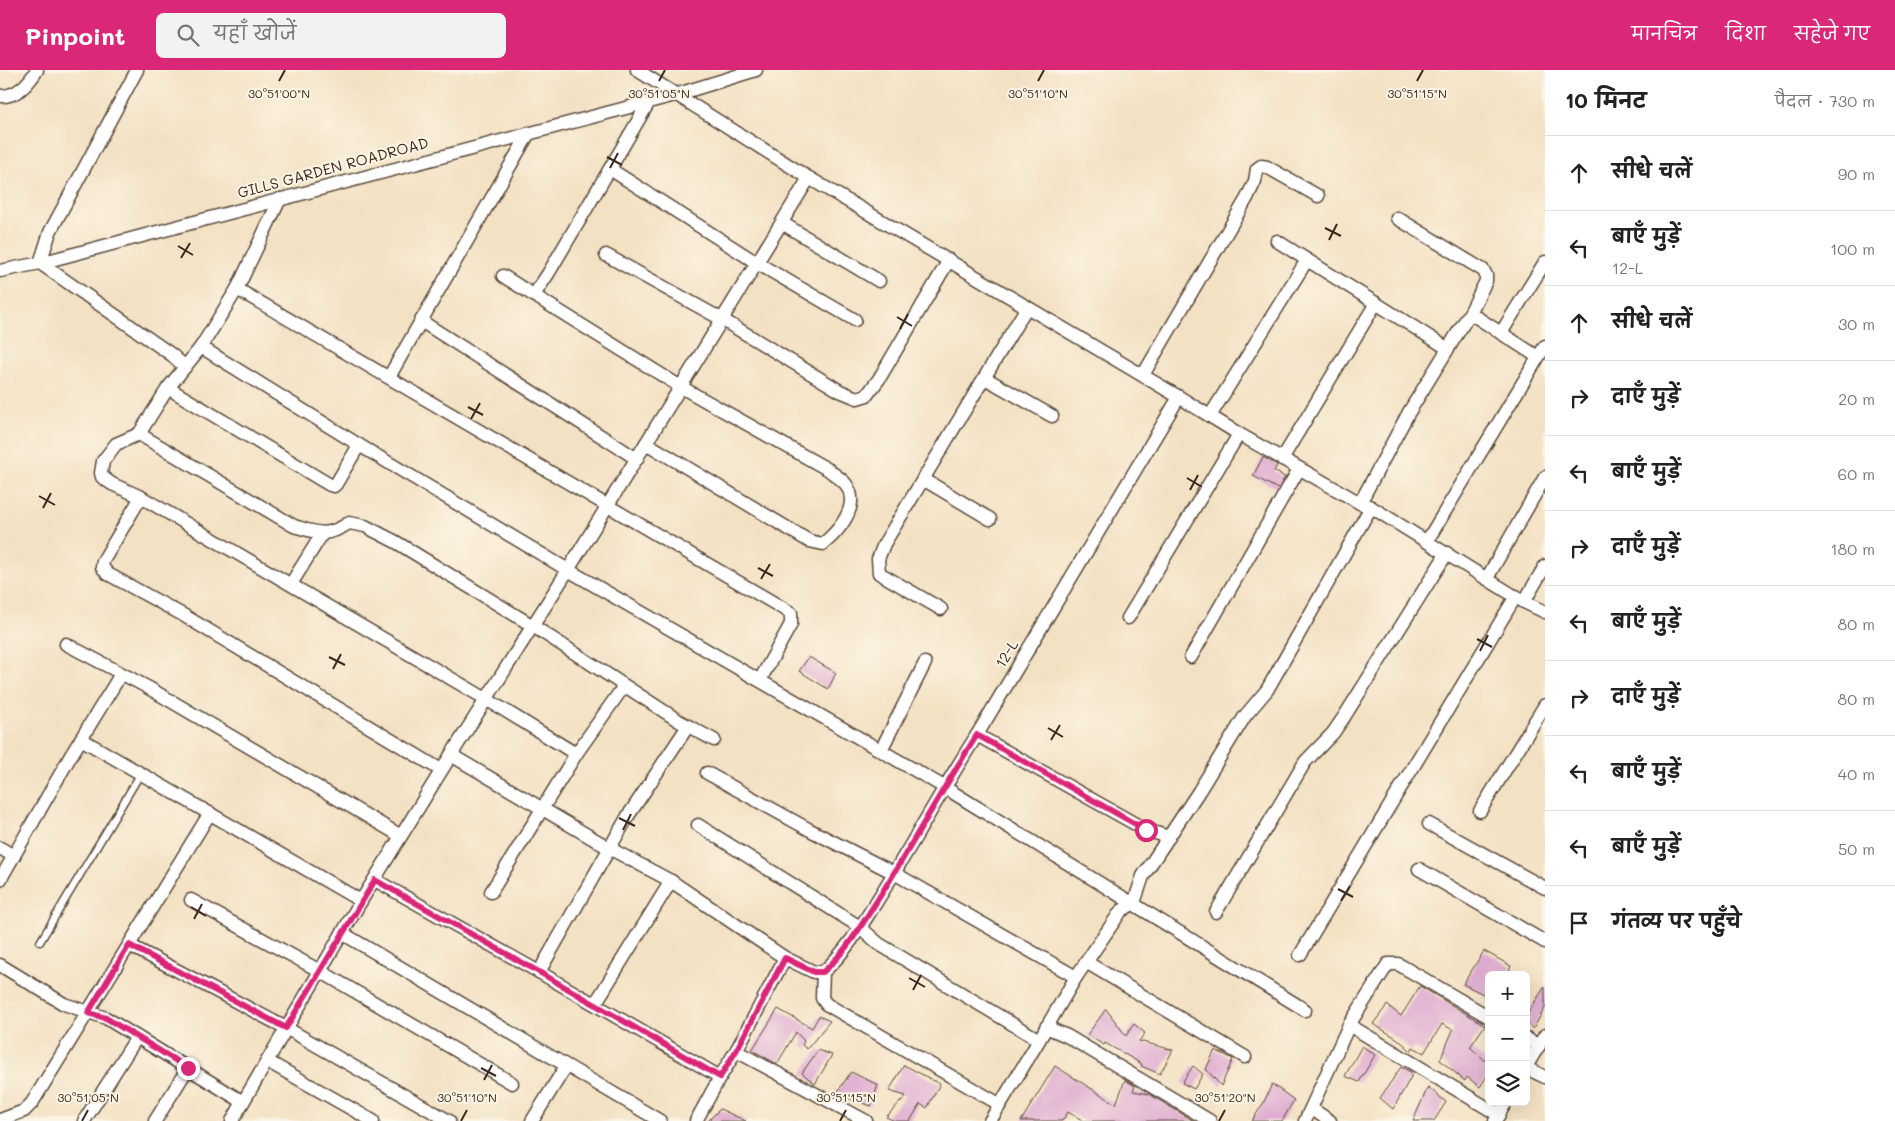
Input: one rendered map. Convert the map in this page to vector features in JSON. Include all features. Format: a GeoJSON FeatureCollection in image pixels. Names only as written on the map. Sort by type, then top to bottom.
{"type":"FeatureCollection","features":[{"type":"Feature","properties":{"kind":"street"},"geometry":{"type":"LineString","coordinates":[[0,96],[3,97],[20,90],[31,80],[37,70]]}},
{"type":"Feature","properties":{"kind":"street"},"geometry":{"type":"LineString","coordinates":[[138,70],[50,232],[40,263],[172,355],[186,367]]}},
{"type":"Feature","properties":{"kind":"street"},"geometry":{"type":"LineString","coordinates":[[637,70],[809,178],[1239,434],[1427,541],[1520,599],[1545,612]]}},
{"type":"Feature","properties":{"kind":"street","name":"GILLS GARDEN ROADROAD"},"geometry":{"type":"LineString","coordinates":[[0,271],[40,263],[649,102],[756,70]]}},
{"type":"Feature","properties":{"kind":"street"},"geometry":{"type":"LineString","coordinates":[[534,295],[649,102]]}},
{"type":"Feature","properties":{"kind":"street"},"geometry":{"type":"LineString","coordinates":[[388,378],[529,133]]}},
{"type":"Feature","properties":{"kind":"street"},"geometry":{"type":"LineString","coordinates":[[1142,375],[1247,198],[1255,181],[1257,169],[1261,166],[1266,167],[1318,196]]}},
{"type":"Feature","properties":{"kind":"street"},"geometry":{"type":"LineString","coordinates":[[610,169],[758,263],[855,320]]}},
{"type":"Feature","properties":{"kind":"street"},"geometry":{"type":"LineString","coordinates":[[232,1121],[361,901],[441,770],[682,387],[809,178]]}},
{"type":"Feature","properties":{"kind":"street"},"geometry":{"type":"LineString","coordinates":[[280,199],[237,289],[201,347],[168,388],[139,434],[116,444],[103,462],[102,477],[112,484],[142,497],[291,584],[576,754]]}},
{"type":"Feature","properties":{"kind":"street"},"geometry":{"type":"LineString","coordinates":[[990,1121],[1076,977],[1122,911],[1134,904],[1143,876],[1245,716],[1267,690],[1365,505],[1409,412],[1470,313],[1486,281],[1486,275],[1483,270],[1398,218]]}},
{"type":"Feature","properties":{"kind":"street"},"geometry":{"type":"LineString","coordinates":[[782,224],[879,281]]}},
{"type":"Feature","properties":{"kind":"street"},"geometry":{"type":"LineString","coordinates":[[1276,241],[1447,348]]}},
{"type":"Feature","properties":{"kind":"street"},"geometry":{"type":"LineString","coordinates":[[606,255],[857,398],[867,395],[879,379],[948,260]]}},
{"type":"Feature","properties":{"kind":"street"},"geometry":{"type":"LineString","coordinates":[[1210,416],[1308,260]]}},
{"type":"Feature","properties":{"kind":"street"},"geometry":{"type":"LineString","coordinates":[[1501,333],[1545,262]]}},
{"type":"Feature","properties":{"kind":"street"},"geometry":{"type":"LineString","coordinates":[[502,276],[682,387],[829,470],[847,484],[852,498],[848,513],[835,534],[824,544],[809,541],[646,443]]}},
{"type":"Feature","properties":{"kind":"street"},"geometry":{"type":"LineString","coordinates":[[237,289],[791,613],[791,624],[760,680]]}},
{"type":"Feature","properties":{"kind":"street"},"geometry":{"type":"LineString","coordinates":[[1282,459],[1376,303]]}},
{"type":"Feature","properties":{"kind":"street"},"geometry":{"type":"LineString","coordinates":[[941,609],[879,574],[878,560],[884,544],[1027,307]]}},
{"type":"Feature","properties":{"kind":"street"},"geometry":{"type":"LineString","coordinates":[[1427,541],[1542,351],[1501,333],[1470,313]]}},
{"type":"Feature","properties":{"kind":"street"},"geometry":{"type":"LineString","coordinates":[[421,321],[637,459]]}},
{"type":"Feature","properties":{"kind":"street"},"geometry":{"type":"LineString","coordinates":[[201,347],[359,445],[568,570],[944,787],[1305,1010]]}},
{"type":"Feature","properties":{"kind":"street"},"geometry":{"type":"LineString","coordinates":[[985,378],[1052,416]]}},
{"type":"Feature","properties":{"kind":"street"},"geometry":{"type":"LineString","coordinates":[[168,388],[330,485],[334,486],[336,484],[359,445]]}},
{"type":"Feature","properties":{"kind":"street","name":"12-L"},"geometry":{"type":"LineString","coordinates":[[823,972],[842,954],[894,873],[1179,397]]}},
{"type":"Feature","properties":{"kind":"street"},"geometry":{"type":"LineString","coordinates":[[139,434],[294,526],[322,534],[338,530],[348,523],[364,526],[396,542],[533,626],[688,726],[714,740]]}},
{"type":"Feature","properties":{"kind":"street"},"geometry":{"type":"LineString","coordinates":[[1128,618],[1239,434]]}},
{"type":"Feature","properties":{"kind":"street"},"geometry":{"type":"LineString","coordinates":[[1191,657],[1299,469]]}},
{"type":"Feature","properties":{"kind":"street"},"geometry":{"type":"LineString","coordinates":[[1487,578],[1545,477]]}},
{"type":"Feature","properties":{"kind":"street"},"geometry":{"type":"LineString","coordinates":[[923,479],[990,519]]}},
{"type":"Feature","properties":{"kind":"street"},"geometry":{"type":"LineString","coordinates":[[142,497],[103,561],[102,567],[108,574],[183,615],[441,770]]}},
{"type":"Feature","properties":{"kind":"street"},"geometry":{"type":"LineString","coordinates":[[291,584],[322,534]]}},
{"type":"Feature","properties":{"kind":"street"},"geometry":{"type":"LineString","coordinates":[[1216,912],[1305,762],[1333,733],[1344,717],[1447,553]]}},
{"type":"Feature","properties":{"kind":"street"},"geometry":{"type":"LineString","coordinates":[[1300,955],[1520,599],[1545,566]]}},
{"type":"Feature","properties":{"kind":"street"},"geometry":{"type":"LineString","coordinates":[[66,644],[147,687],[401,836]]}},
{"type":"Feature","properties":{"kind":"street"},"geometry":{"type":"LineString","coordinates":[[882,750],[926,663]]}},
{"type":"Feature","properties":{"kind":"street"},"geometry":{"type":"LineString","coordinates":[[0,880],[81,739],[121,674]]}},
{"type":"Feature","properties":{"kind":"street"},"geometry":{"type":"LineString","coordinates":[[491,892],[576,754],[624,686]]}},
{"type":"Feature","properties":{"kind":"street"},"geometry":{"type":"LineString","coordinates":[[1480,811],[1545,705]]}},
{"type":"Feature","properties":{"kind":"street"},"geometry":{"type":"LineString","coordinates":[[539,972],[628,816],[688,726]]}},
{"type":"Feature","properties":{"kind":"street"},"geometry":{"type":"LineString","coordinates":[[977,735],[1146,830],[1169,837]]}},
{"type":"Feature","properties":{"kind":"street"},"geometry":{"type":"LineString","coordinates":[[81,739],[361,901]]}},
{"type":"Feature","properties":{"kind":"street"},"geometry":{"type":"LineString","coordinates":[[451,755],[671,882],[785,958],[814,972],[823,972],[822,998],[826,1004],[999,1104]]}},
{"type":"Feature","properties":{"kind":"street"},"geometry":{"type":"LineString","coordinates":[[707,773],[810,830],[894,873],[1076,977]]}},
{"type":"Feature","properties":{"kind":"street"},"geometry":{"type":"LineString","coordinates":[[6,1119],[24,1111],[32,1103],[210,813]]}},
{"type":"Feature","properties":{"kind":"street"},"geometry":{"type":"LineString","coordinates":[[698,824],[860,927],[879,944],[1039,1040]]}},
{"type":"Feature","properties":{"kind":"street"},"geometry":{"type":"LineString","coordinates":[[1430,824],[1545,888]]}},
{"type":"Feature","properties":{"kind":"street"},"geometry":{"type":"LineString","coordinates":[[0,848],[14,856]]}},
{"type":"Feature","properties":{"kind":"street"},"geometry":{"type":"LineString","coordinates":[[1419,869],[1545,942]]}},
{"type":"Feature","properties":{"kind":"street"},"geometry":{"type":"LineString","coordinates":[[375,880],[720,1077]]}},
{"type":"Feature","properties":{"kind":"street"},"geometry":{"type":"LineString","coordinates":[[595,1004],[671,882]]}},
{"type":"Feature","properties":{"kind":"street"},"geometry":{"type":"LineString","coordinates":[[191,900],[320,971],[512,1083]]}},
{"type":"Feature","properties":{"kind":"street"},"geometry":{"type":"LineString","coordinates":[[342,933],[660,1121]]}},
{"type":"Feature","properties":{"kind":"street"},"geometry":{"type":"LineString","coordinates":[[129,945],[286,1028],[449,1121]]}},
{"type":"Feature","properties":{"kind":"street"},"geometry":{"type":"LineString","coordinates":[[696,1121],[736,1051],[785,958]]}},
{"type":"Feature","properties":{"kind":"street"},"geometry":{"type":"LineString","coordinates":[[1086,962],[1245,1057]]}},
{"type":"Feature","properties":{"kind":"street"},"geometry":{"type":"LineString","coordinates":[[1305,1121],[1350,1025],[1386,967],[1393,963],[1398,964],[1487,1016]]}},
{"type":"Feature","properties":{"kind":"street"},"geometry":{"type":"LineString","coordinates":[[0,965],[64,1004],[106,1018],[243,1102]]}},
{"type":"Feature","properties":{"kind":"street"},"geometry":{"type":"LineString","coordinates":[[1350,1025],[1497,1118],[1504,1106]]}},
{"type":"Feature","properties":{"kind":"street"},"geometry":{"type":"LineString","coordinates":[[1046,1027],[1067,1036],[1210,1121]]}},
{"type":"Feature","properties":{"kind":"street"},"geometry":{"type":"LineString","coordinates":[[84,1121],[137,1037]]}},
{"type":"Feature","properties":{"kind":"street"},"geometry":{"type":"LineString","coordinates":[[1530,1061],[1542,1040]]}},
{"type":"Feature","properties":{"kind":"street"},"geometry":{"type":"LineString","coordinates":[[736,1051],[866,1121]]}},
{"type":"Feature","properties":{"kind":"street"},"geometry":{"type":"LineString","coordinates":[[267,1061],[373,1121]]}},
{"type":"Feature","properties":{"kind":"street"},"geometry":{"type":"LineString","coordinates":[[532,1121],[566,1066]]}},
{"type":"Feature","properties":{"kind":"street"},"geometry":{"type":"LineString","coordinates":[[155,1121],[188,1068]]}},
{"type":"Feature","properties":{"kind":"street"},"geometry":{"type":"LineString","coordinates":[[1530,1070],[1545,1077]]}},
{"type":"Feature","properties":{"kind":"street"},"geometry":{"type":"LineString","coordinates":[[1312,1109],[1330,1121]]}},
{"type":"Feature","properties":{"kind":"lane"},"geometry":{"type":"LineString","coordinates":[[40,942],[141,773]]}},
{"type":"Feature","properties":{"kind":"building"},"geometry":{"type":"Polygon","coordinates":[[[1263,457],[1277,465],[1274,471],[1285,477],[1278,489],[1253,476],[1263,457]]]}},
{"type":"Feature","properties":{"kind":"building"},"geometry":{"type":"Polygon","coordinates":[[[809,657],[836,673],[828,689],[799,671],[809,657]]]}},
{"type":"Feature","properties":{"kind":"building"},"geometry":{"type":"Polygon","coordinates":[[[1484,951],[1511,966],[1509,971],[1485,971],[1485,995],[1463,984],[1484,951]]]}},
{"type":"Feature","properties":{"kind":"building"},"geometry":{"type":"Polygon","coordinates":[[[1420,986],[1485,1025],[1470,1047],[1485,1060],[1485,1079],[1480,1087],[1467,1077],[1465,1081],[1440,1060],[1453,1030],[1442,1024],[1424,1053],[1413,1047],[1411,1051],[1398,1039],[1373,1024],[1387,1005],[1401,1016],[1420,986]]]}},
{"type":"Feature","properties":{"kind":"building"},"geometry":{"type":"Polygon","coordinates":[[[1545,986],[1545,1008],[1533,1029],[1530,1026],[1530,1010],[1545,986]]]}},
{"type":"Feature","properties":{"kind":"building"},"geometry":{"type":"Polygon","coordinates":[[[778,1009],[812,1028],[819,1016],[830,1021],[807,1049],[802,1045],[804,1041],[796,1032],[777,1064],[752,1050],[778,1009]]]}},
{"type":"Feature","properties":{"kind":"building"},"geometry":{"type":"Polygon","coordinates":[[[1106,1009],[1126,1036],[1134,1024],[1145,1033],[1139,1041],[1173,1050],[1160,1074],[1141,1066],[1142,1064],[1087,1035],[1106,1009]]]}},
{"type":"Feature","properties":{"kind":"building"},"geometry":{"type":"Polygon","coordinates":[[[1362,1046],[1375,1055],[1359,1082],[1345,1076],[1362,1046]]]}},
{"type":"Feature","properties":{"kind":"building"},"geometry":{"type":"Polygon","coordinates":[[[818,1050],[832,1055],[815,1084],[802,1073],[818,1050]]]}},
{"type":"Feature","properties":{"kind":"building"},"geometry":{"type":"Polygon","coordinates":[[[1215,1050],[1233,1059],[1221,1086],[1206,1069],[1215,1050]]]}},
{"type":"Feature","properties":{"kind":"building"},"geometry":{"type":"Polygon","coordinates":[[[904,1065],[940,1084],[927,1108],[920,1104],[910,1121],[895,1121],[886,1117],[906,1096],[889,1091],[904,1065]]]}},
{"type":"Feature","properties":{"kind":"building"},"geometry":{"type":"Polygon","coordinates":[[[1055,1066],[1116,1104],[1125,1080],[1135,1086],[1133,1091],[1149,1094],[1194,1121],[1084,1121],[1068,1112],[1062,1121],[1021,1121],[1055,1066]]]}},
{"type":"Feature","properties":{"kind":"building"},"geometry":{"type":"Polygon","coordinates":[[[1193,1066],[1203,1074],[1194,1089],[1182,1083],[1193,1066]]]}},
{"type":"Feature","properties":{"kind":"building"},"geometry":{"type":"Polygon","coordinates":[[[1401,1067],[1411,1072],[1411,1077],[1393,1109],[1380,1098],[1401,1067]]]}},
{"type":"Feature","properties":{"kind":"building"},"geometry":{"type":"Polygon","coordinates":[[[851,1072],[878,1085],[871,1106],[836,1094],[851,1072]]]}},
{"type":"Feature","properties":{"kind":"building"},"geometry":{"type":"Polygon","coordinates":[[[1272,1084],[1294,1100],[1282,1121],[1252,1121],[1264,1102],[1272,1084]]]}},
{"type":"Feature","properties":{"kind":"building"},"geometry":{"type":"Polygon","coordinates":[[[1428,1087],[1446,1102],[1434,1121],[1413,1121],[1428,1087]]]}},
{"type":"Feature","properties":{"kind":"building"},"geometry":{"type":"Polygon","coordinates":[[[720,1109],[746,1121],[708,1121],[720,1109]]]}},
{"type":"Feature","properties":{"kind":"route"},"geometry":{"type":"LineString","coordinates":[[188,1068],[106,1018],[88,1013],[129,945],[286,1028],[375,880],[720,1077],[736,1051],[785,958],[803,968],[814,972],[823,972],[842,954],[894,873],[977,735],[1146,830]]}}]}
